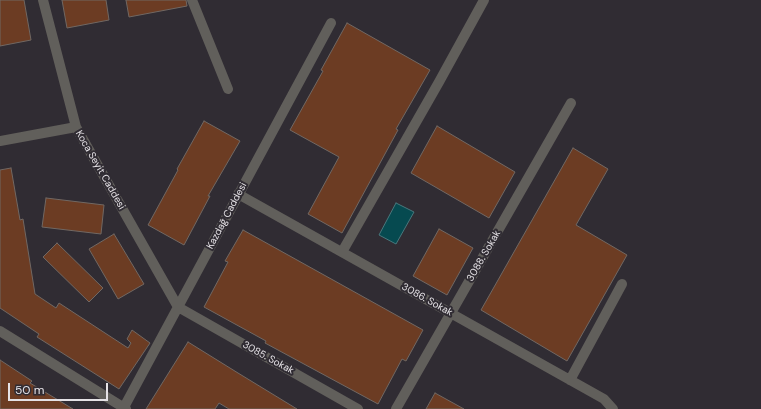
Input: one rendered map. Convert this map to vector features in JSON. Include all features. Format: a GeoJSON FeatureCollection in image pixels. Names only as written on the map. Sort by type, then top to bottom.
{"type":"FeatureCollection","features":[{"type":"Feature","properties":{"kind":"street","name":"Koca Seyit Caddesi"},"geometry":{"type":"LineString","coordinates":[[43,0],[76,127],[178,307]]}},
{"type":"Feature","properties":{"kind":"street"},"geometry":{"type":"LineString","coordinates":[[192,0],[228,89]]}},
{"type":"Feature","properties":{"kind":"street"},"geometry":{"type":"LineString","coordinates":[[342,252],[484,0]]}},
{"type":"Feature","properties":{"kind":"street","name":"Kazdağ Caddesi"},"geometry":{"type":"LineString","coordinates":[[124,408],[331,22]]}},
{"type":"Feature","properties":{"kind":"street","name":"3088. Sokak"},"geometry":{"type":"LineString","coordinates":[[396,409],[571,103]]}},
{"type":"Feature","properties":{"kind":"street"},"geometry":{"type":"LineString","coordinates":[[0,140],[76,127]]}},
{"type":"Feature","properties":{"kind":"street","name":"3086. Sokak"},"geometry":{"type":"LineString","coordinates":[[238,194],[604,399],[613,409]]}},
{"type":"Feature","properties":{"kind":"street"},"geometry":{"type":"LineString","coordinates":[[570,380],[622,284]]}},
{"type":"Feature","properties":{"kind":"street","name":"3085. Sokak"},"geometry":{"type":"LineString","coordinates":[[178,307],[358,409]]}},
{"type":"Feature","properties":{"kind":"street"},"geometry":{"type":"LineString","coordinates":[[0,331],[124,408]]}},
{"type":"Feature","properties":{"kind":"water"},"geometry":{"type":"Polygon","coordinates":[[[396,203],[414,212],[396,244],[379,235],[396,203]]]}},
{"type":"Feature","properties":{"kind":"building"},"geometry":{"type":"Polygon","coordinates":[[[0,0],[24,0],[31,40],[0,46],[0,0]]]}},
{"type":"Feature","properties":{"kind":"building"},"geometry":{"type":"Polygon","coordinates":[[[62,0],[106,0],[109,20],[67,28],[62,0]]]}},
{"type":"Feature","properties":{"kind":"building"},"geometry":{"type":"Polygon","coordinates":[[[126,0],[186,0],[187,6],[129,17],[126,0]]]}},
{"type":"Feature","properties":{"kind":"building"},"geometry":{"type":"Polygon","coordinates":[[[347,23],[430,70],[396,129],[398,130],[342,233],[308,214],[339,157],[290,130],[323,71],[321,70],[347,23]]]}},
{"type":"Feature","properties":{"kind":"building"},"geometry":{"type":"Polygon","coordinates":[[[204,121],[240,141],[208,196],[210,196],[184,245],[148,225],[204,121]]]}},
{"type":"Feature","properties":{"kind":"building"},"geometry":{"type":"Polygon","coordinates":[[[437,126],[515,172],[489,218],[411,173],[437,126]]]}},
{"type":"Feature","properties":{"kind":"building"},"geometry":{"type":"Polygon","coordinates":[[[573,148],[608,169],[576,225],[627,255],[567,361],[481,310],[573,148]]]}},
{"type":"Feature","properties":{"kind":"building"},"geometry":{"type":"Polygon","coordinates":[[[11,168],[20,220],[23,219],[35,294],[56,308],[59,303],[128,348],[131,343],[127,339],[132,330],[150,343],[119,389],[37,337],[39,334],[0,308],[0,170],[11,168]]]}},
{"type":"Feature","properties":{"kind":"building"},"geometry":{"type":"Polygon","coordinates":[[[46,198],[104,205],[101,234],[42,227],[46,198]]]}},
{"type":"Feature","properties":{"kind":"building"},"geometry":{"type":"Polygon","coordinates":[[[439,229],[473,248],[447,295],[413,276],[439,229]]]}},
{"type":"Feature","properties":{"kind":"building"},"geometry":{"type":"Polygon","coordinates":[[[243,230],[423,330],[406,361],[402,359],[378,404],[265,343],[266,341],[204,307],[228,262],[225,261],[243,230]]]}},
{"type":"Feature","properties":{"kind":"building"},"geometry":{"type":"Polygon","coordinates":[[[114,234],[144,284],[118,299],[89,249],[114,234]]]}},
{"type":"Feature","properties":{"kind":"building"},"geometry":{"type":"Polygon","coordinates":[[[57,243],[103,288],[89,302],[43,257],[57,243]]]}},
{"type":"Feature","properties":{"kind":"building"},"geometry":{"type":"Polygon","coordinates":[[[188,342],[297,409],[229,409],[219,403],[215,409],[146,409],[188,342]]]}},
{"type":"Feature","properties":{"kind":"building"},"geometry":{"type":"Polygon","coordinates":[[[0,360],[32,381],[30,383],[73,409],[0,409],[0,360]]]}},
{"type":"Feature","properties":{"kind":"building"},"geometry":{"type":"Polygon","coordinates":[[[435,393],[464,409],[426,409],[435,393]]]}}]}
